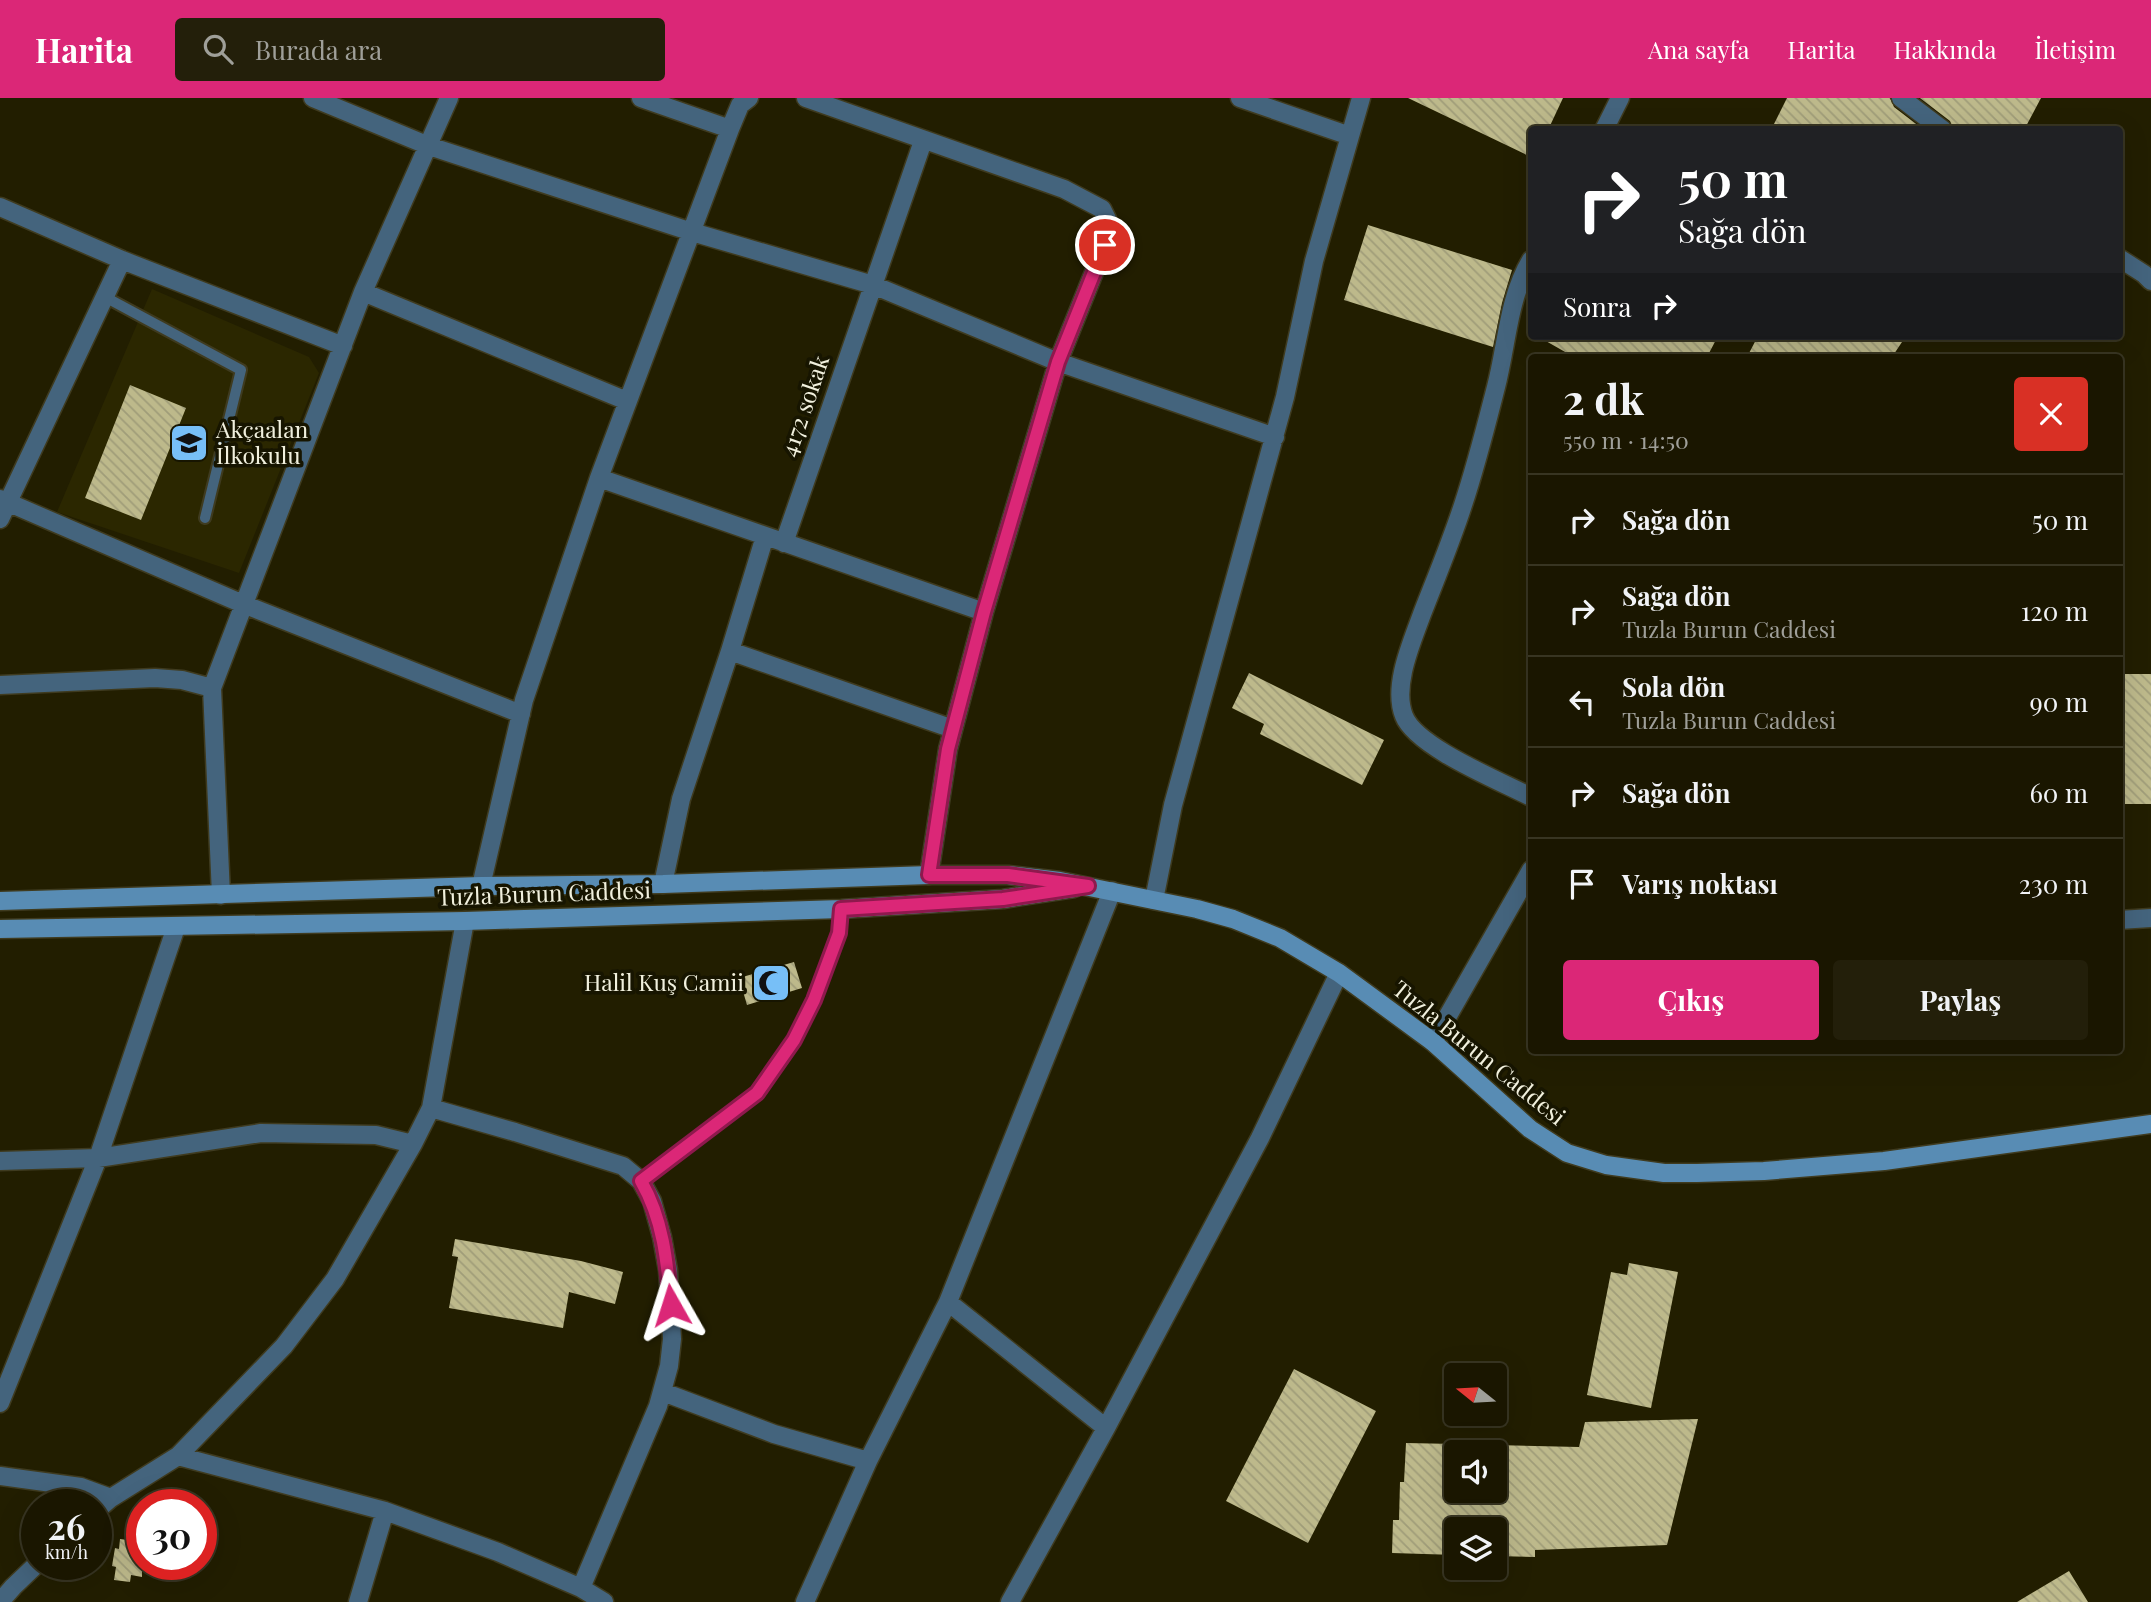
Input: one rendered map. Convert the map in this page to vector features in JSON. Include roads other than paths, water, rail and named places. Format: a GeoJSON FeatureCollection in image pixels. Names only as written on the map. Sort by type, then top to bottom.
{"type":"FeatureCollection","features":[{"type":"Feature","properties":{"kind":"main road","name":"Tuzla Burun Caddesi"},"geometry":{"type":"LineString","coordinates":[[0,901],[481,886],[1008,875],[1088,886],[1197,909],[1264,930],[1339,973],[1433,1042],[1547,1141],[1567,1153],[1630,1169],[1675,1173],[1764,1171],[1871,1162],[2151,1124]]}},
{"type":"Feature","properties":{"kind":"main road","name":"Tuzla Burun Caddesi"},"geometry":{"type":"LineString","coordinates":[[0,929],[465,921],[841,909],[1003,899],[1088,886]]}},
{"type":"Feature","properties":{"kind":"street"},"geometry":{"type":"LineString","coordinates":[[313,98],[429,146],[692,232],[873,285],[1058,362],[1275,437]]}},
{"type":"Feature","properties":{"kind":"street"},"geometry":{"type":"LineString","coordinates":[[220,895],[212,688],[363,292],[449,98]]}},
{"type":"Feature","properties":{"kind":"street"},"geometry":{"type":"LineString","coordinates":[[641,98],[730,129]]}},
{"type":"Feature","properties":{"kind":"street"},"geometry":{"type":"LineString","coordinates":[[481,886],[521,714],[599,478],[730,129],[740,105],[749,98]]}},
{"type":"Feature","properties":{"kind":"street"},"geometry":{"type":"LineString","coordinates":[[806,98],[1064,189],[1102,209],[1107,219],[1105,245],[1058,362],[984,612],[948,749],[929,875]]}},
{"type":"Feature","properties":{"kind":"street"},"geometry":{"type":"LineString","coordinates":[[1240,98],[1350,136]]}},
{"type":"Feature","properties":{"kind":"street"},"geometry":{"type":"LineString","coordinates":[[1154,900],[1173,805],[1275,437],[1314,261],[1361,98]]}},
{"type":"Feature","properties":{"kind":"street"},"geometry":{"type":"LineString","coordinates":[[1606,126],[1620,98]]}},
{"type":"Feature","properties":{"kind":"street"},"geometry":{"type":"LineString","coordinates":[[1901,98],[1938,126]]}},
{"type":"Feature","properties":{"kind":"street","name":"4172 sokak"},"geometry":{"type":"LineString","coordinates":[[784,542],[923,141]]}},
{"type":"Feature","properties":{"kind":"street"},"geometry":{"type":"LineString","coordinates":[[0,207],[122,260],[343,346]]}},
{"type":"Feature","properties":{"kind":"street"},"geometry":{"type":"LineString","coordinates":[[0,519],[3,500],[122,260]]}},
{"type":"Feature","properties":{"kind":"street"},"geometry":{"type":"LineString","coordinates":[[2123,261],[2151,281]]}},
{"type":"Feature","properties":{"kind":"street"},"geometry":{"type":"LineString","coordinates":[[1528,266],[1513,305],[1496,387],[1464,504],[1418,625],[1400,682],[1399,700],[1404,717],[1413,731],[1430,745],[1528,795]]}},
{"type":"Feature","properties":{"kind":"street"},"geometry":{"type":"LineString","coordinates":[[363,292],[628,401]]}},
{"type":"Feature","properties":{"kind":"street"},"geometry":{"type":"LineString","coordinates":[[599,478],[984,612]]}},
{"type":"Feature","properties":{"kind":"street"},"geometry":{"type":"LineString","coordinates":[[3,500],[243,604],[521,714]]}},
{"type":"Feature","properties":{"kind":"street"},"geometry":{"type":"LineString","coordinates":[[663,884],[681,799],[765,536]]}},
{"type":"Feature","properties":{"kind":"street"},"geometry":{"type":"LineString","coordinates":[[730,652],[953,729]]}},
{"type":"Feature","properties":{"kind":"street"},"geometry":{"type":"LineString","coordinates":[[0,685],[155,678],[182,680],[212,688]]}},
{"type":"Feature","properties":{"kind":"street"},"geometry":{"type":"LineString","coordinates":[[1433,1042],[1528,875]]}},
{"type":"Feature","properties":{"kind":"street"},"geometry":{"type":"LineString","coordinates":[[805,1602],[868,1461],[948,1302],[1112,891]]}},
{"type":"Feature","properties":{"kind":"street"},"geometry":{"type":"LineString","coordinates":[[2123,920],[2151,918]]}},
{"type":"Feature","properties":{"kind":"street"},"geometry":{"type":"LineString","coordinates":[[112,1497],[178,1456],[284,1346],[335,1279],[431,1108],[465,921]]}},
{"type":"Feature","properties":{"kind":"street"},"geometry":{"type":"LineString","coordinates":[[0,1404],[97,1158],[176,927]]}},
{"type":"Feature","properties":{"kind":"street"},"geometry":{"type":"LineString","coordinates":[[1010,1602],[1107,1428],[1260,1138],[1339,973]]}},
{"type":"Feature","properties":{"kind":"street"},"geometry":{"type":"LineString","coordinates":[[431,1108],[623,1166],[641,1181],[652,1201],[668,1270],[672,1339],[669,1366],[663,1391],[581,1588]]}},
{"type":"Feature","properties":{"kind":"street"},"geometry":{"type":"LineString","coordinates":[[0,1161],[97,1158],[261,1133],[376,1135],[413,1144]]}},
{"type":"Feature","properties":{"kind":"street"},"geometry":{"type":"LineString","coordinates":[[948,1302],[1107,1428]]}},
{"type":"Feature","properties":{"kind":"street"},"geometry":{"type":"LineString","coordinates":[[663,1391],[774,1434],[868,1461]]}},
{"type":"Feature","properties":{"kind":"street"},"geometry":{"type":"LineString","coordinates":[[178,1456],[385,1511],[498,1552],[581,1588],[604,1602]]}},
{"type":"Feature","properties":{"kind":"street"},"geometry":{"type":"LineString","coordinates":[[0,1476],[86,1489]]}},
{"type":"Feature","properties":{"kind":"street"},"geometry":{"type":"LineString","coordinates":[[358,1602],[385,1511]]}},
{"type":"Feature","properties":{"kind":"street"},"geometry":{"type":"LineString","coordinates":[[0,1602],[21,1579]]}},
{"type":"Feature","properties":{"kind":"lane"},"geometry":{"type":"LineString","coordinates":[[105,297],[241,370],[205,518]]}},
{"type":"Feature","properties":{"kind":"lane"},"geometry":{"type":"LineString","coordinates":[[641,1181],[757,1093],[794,1040],[814,1000],[839,933],[841,909]]}},
{"type":"Feature","properties":{"kind":"place","name":"Akçaalan İlkokulu"},"geometry":{"type":"Point","coordinates":[189,443]}},
{"type":"Feature","properties":{"kind":"place","name":"Halil Kuş Camii"},"geometry":{"type":"Point","coordinates":[771,983]}}]}
